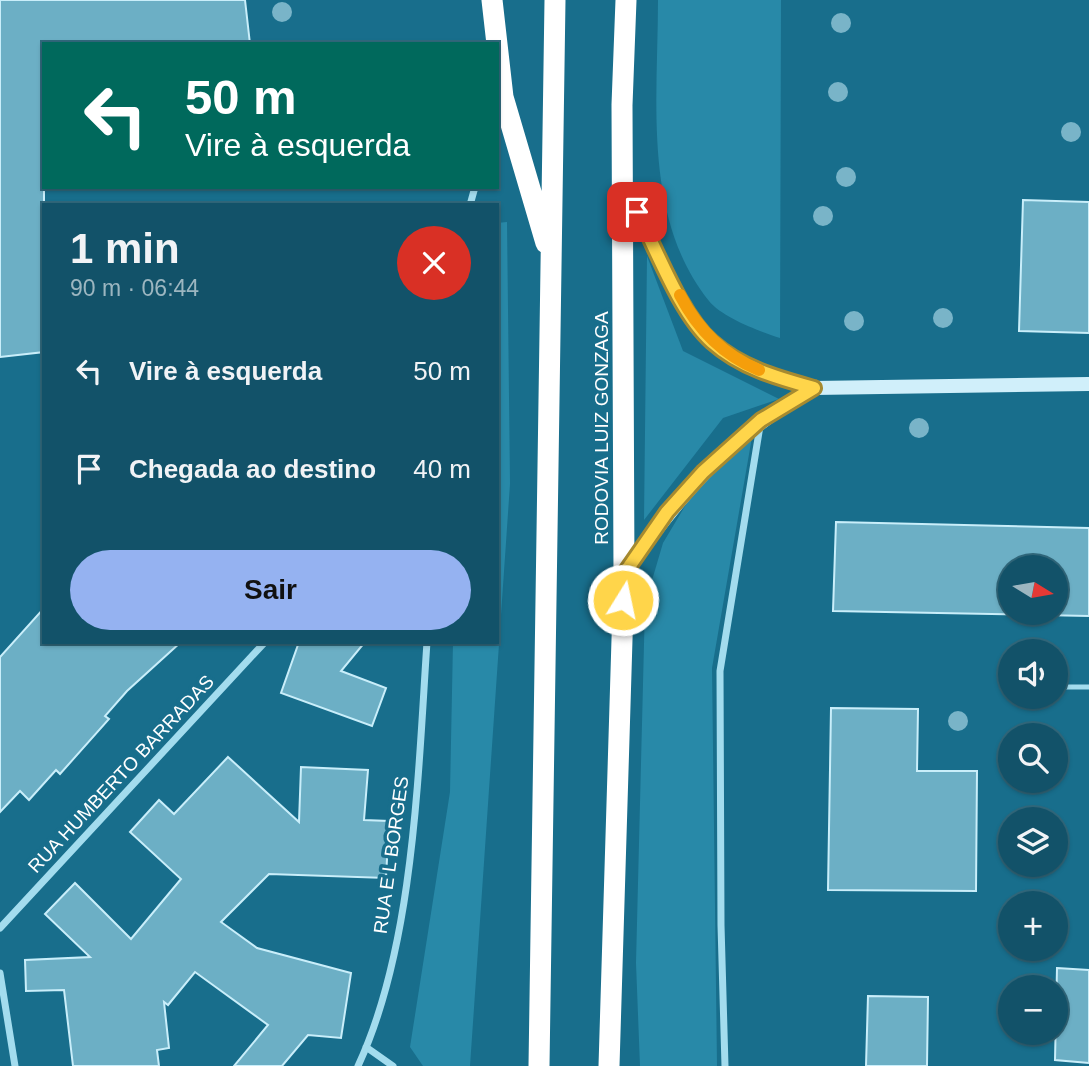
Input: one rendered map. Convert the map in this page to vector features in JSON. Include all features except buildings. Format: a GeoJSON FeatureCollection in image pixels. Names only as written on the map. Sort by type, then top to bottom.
{"type":"FeatureCollection","features":[{"type":"Feature","properties":{"kind":"highway"},"geometry":{"type":"LineString","coordinates":[[492,0],[495,42]]}},
{"type":"Feature","properties":{"kind":"highway"},"geometry":{"type":"LineString","coordinates":[[539,1056],[555,0]]}},
{"type":"Feature","properties":{"kind":"highway","name":"RODOVIA LUIZ GONZAGA"},"geometry":{"type":"LineString","coordinates":[[610,1057],[624,574],[625,188],[622,105],[626,0]]}},
{"type":"Feature","properties":{"kind":"highway"},"geometry":{"type":"LineString","coordinates":[[500,107],[552,265]]}},
{"type":"Feature","properties":{"kind":"street"},"geometry":{"type":"LineString","coordinates":[[625,188],[687,307],[711,341],[742,363],[777,378],[814,388],[1089,384]]}},
{"type":"Feature","properties":{"kind":"street"},"geometry":{"type":"LineString","coordinates":[[624,574],[685,492],[761,420],[814,388]]}},
{"type":"Feature","properties":{"kind":"street"},"geometry":{"type":"LineString","coordinates":[[725,1066],[721,925],[720,671],[761,420]]}},
{"type":"Feature","properties":{"kind":"street","name":"RUA HUMBERTO BARRADAS"},"geometry":{"type":"LineString","coordinates":[[0,928],[263,644]]}},
{"type":"Feature","properties":{"kind":"street","name":"RUA E L BORGES"},"geometry":{"type":"LineString","coordinates":[[358,1066],[392,968],[419,770],[427,644]]}},
{"type":"Feature","properties":{"kind":"street"},"geometry":{"type":"LineString","coordinates":[[0,973],[15,1066]]}},
{"type":"Feature","properties":{"kind":"street"},"geometry":{"type":"LineString","coordinates":[[366,1047],[393,1066]]}},
{"type":"Feature","properties":{"kind":"lane"},"geometry":{"type":"LineString","coordinates":[[1068,687],[1089,687]]}},
{"type":"Feature","properties":{"kind":"shaded area"},"geometry":{"type":"Polygon","coordinates":[[[658,0],[781,0],[780,338],[742,323],[715,307],[688,268],[673,233],[663,195],[658,156],[658,0]]]}},
{"type":"Feature","properties":{"kind":"shaded area"},"geometry":{"type":"Polygon","coordinates":[[[507,222],[510,484],[470,1066],[423,1066],[410,1047],[450,792],[453,644],[499,644],[499,223],[507,222]]]}},
{"type":"Feature","properties":{"kind":"shaded area"},"geometry":{"type":"Polygon","coordinates":[[[647,256],[683,351],[779,399],[723,418],[644,520],[647,256]]]}},
{"type":"Feature","properties":{"kind":"shaded area"},"geometry":{"type":"Polygon","coordinates":[[[752,437],[712,668],[717,1066],[640,1066],[636,963],[645,604],[663,543],[691,496],[752,437]]]}},
{"type":"Feature","properties":{"kind":"slow traffic"},"geometry":{"type":"LineString","coordinates":[[680,295],[711,341],[742,363],[759,370]]}},
{"type":"Feature","properties":{"kind":"route"},"geometry":{"type":"LineString","coordinates":[[623,600],[624,574],[667,512],[703,472],[761,420],[814,388],[777,378],[742,363],[711,341],[687,307],[637,212]]}}]}
